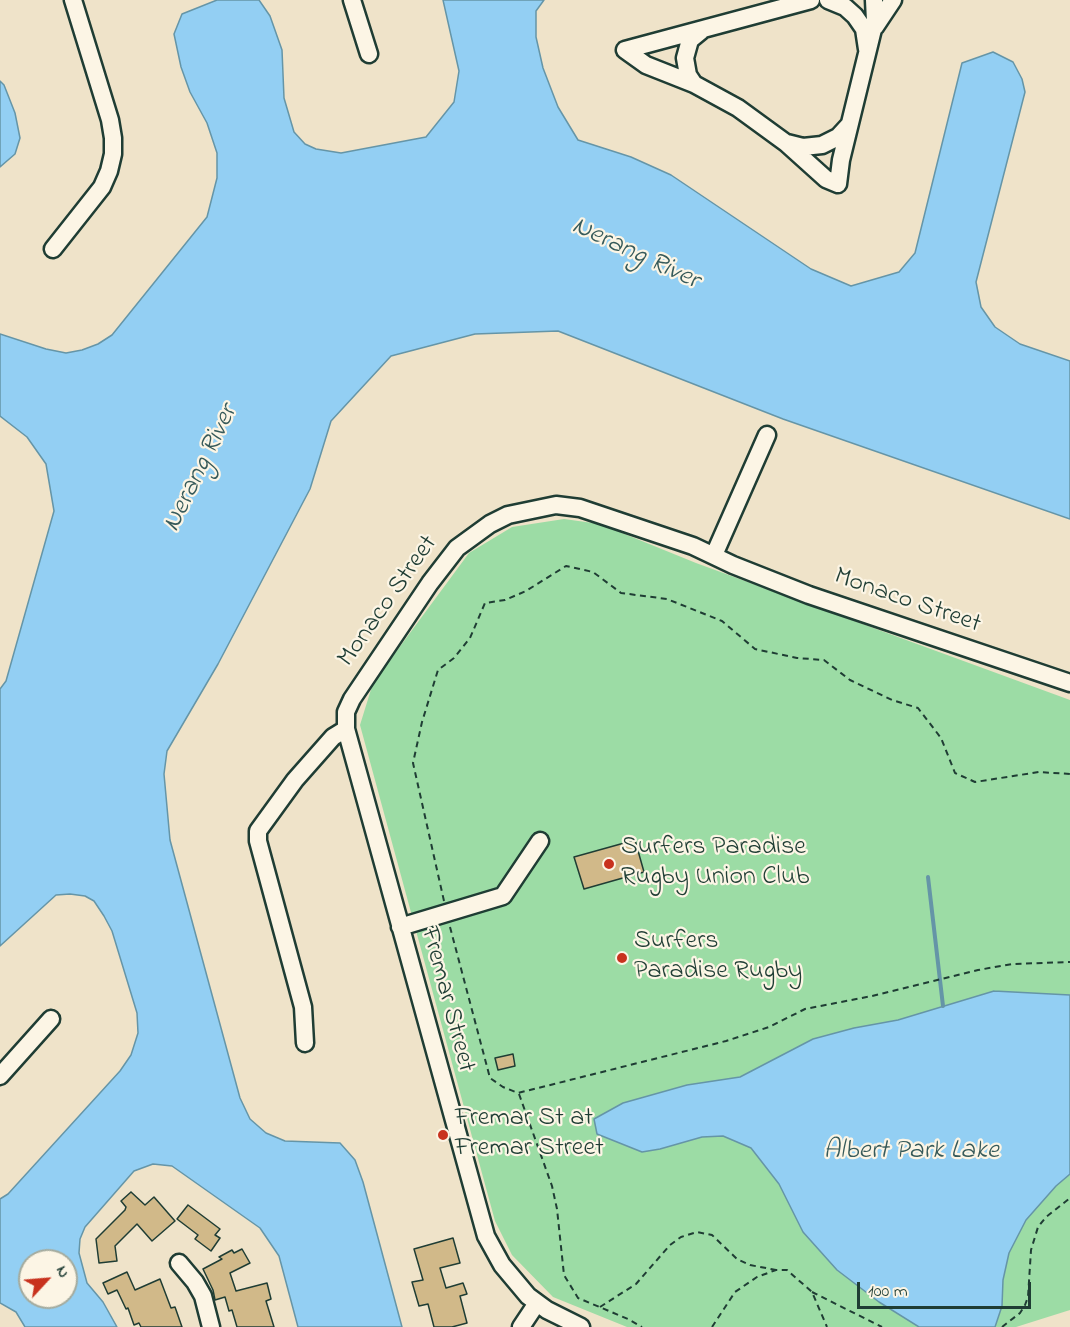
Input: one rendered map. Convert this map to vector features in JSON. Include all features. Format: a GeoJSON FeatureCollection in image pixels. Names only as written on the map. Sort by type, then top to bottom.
{"type":"FeatureCollection","features":[{"type":"Feature","properties":{"kind":"street"},"geometry":{"type":"LineString","coordinates":[[52,249],[102,187],[113,154],[110,120],[73,0]]}},
{"type":"Feature","properties":{"kind":"street"},"geometry":{"type":"LineString","coordinates":[[352,0],[369,54]]}},
{"type":"Feature","properties":{"kind":"street"},"geometry":{"type":"LineString","coordinates":[[811,0],[625,50],[646,65],[694,84],[738,108],[786,143],[826,179],[838,184],[841,160],[876,19],[874,0]]}},
{"type":"Feature","properties":{"kind":"street"},"geometry":{"type":"LineString","coordinates":[[828,0],[848,9],[857,19],[865,35],[866,55]]}},
{"type":"Feature","properties":{"kind":"street"},"geometry":{"type":"LineString","coordinates":[[872,34],[893,0]]}},
{"type":"Feature","properties":{"kind":"street"},"geometry":{"type":"LineString","coordinates":[[694,84],[685,66],[686,51],[690,40],[704,30]]}},
{"type":"Feature","properties":{"kind":"street"},"geometry":{"type":"LineString","coordinates":[[786,143],[804,147],[824,144],[840,135],[851,119]]}},
{"type":"Feature","properties":{"kind":"street"},"geometry":{"type":"LineString","coordinates":[[714,555],[767,435]]}},
{"type":"Feature","properties":{"kind":"street","name":"Monaco Street"},"geometry":{"type":"LineString","coordinates":[[346,729],[346,712],[352,699],[430,583],[457,548],[490,524],[508,515],[556,505],[580,508],[693,546],[733,565],[809,595],[1070,683]]}},
{"type":"Feature","properties":{"kind":"street"},"geometry":{"type":"LineString","coordinates":[[305,1043],[303,1007],[258,841],[258,831],[303,771],[333,737],[346,729]]}},
{"type":"Feature","properties":{"kind":"street","name":"Fremar Street"},"geometry":{"type":"LineString","coordinates":[[346,729],[481,1225],[502,1265],[519,1287],[537,1303],[581,1327]]}},
{"type":"Feature","properties":{"kind":"street"},"geometry":{"type":"LineString","coordinates":[[400,927],[503,896],[540,841]]}},
{"type":"Feature","properties":{"kind":"street"},"geometry":{"type":"LineString","coordinates":[[0,1076],[51,1019]]}},
{"type":"Feature","properties":{"kind":"street"},"geometry":{"type":"LineString","coordinates":[[179,1263],[203,1296],[211,1327]]}},
{"type":"Feature","properties":{"kind":"street"},"geometry":{"type":"LineString","coordinates":[[521,1327],[537,1303]]}},
{"type":"Feature","properties":{"kind":"path"},"geometry":{"type":"LineString","coordinates":[[1070,774],[1039,772],[975,782],[956,773],[941,738],[918,708],[892,700],[850,681],[824,660],[797,658],[755,649],[722,621],[667,599],[621,593],[593,572],[566,566],[526,591],[505,600],[485,603],[470,638],[454,658],[438,670],[422,722],[413,762],[447,913],[490,1078],[518,1093],[726,1041],[769,1027],[806,1009],[1012,964],[1070,962]]}},
{"type":"Feature","properties":{"kind":"path"},"geometry":{"type":"LineString","coordinates":[[518,1093],[552,1186],[557,1209],[564,1275],[579,1298],[642,1327]]}},
{"type":"Feature","properties":{"kind":"path"},"geometry":{"type":"LineString","coordinates":[[1002,1327],[1020,1313],[1028,1297],[1031,1250],[1038,1227],[1046,1217],[1070,1198]]}},
{"type":"Feature","properties":{"kind":"path"},"geometry":{"type":"LineString","coordinates":[[600,1307],[636,1284],[670,1245],[681,1237],[697,1232],[712,1235],[737,1259],[750,1265],[787,1270],[812,1292],[882,1327]]}},
{"type":"Feature","properties":{"kind":"path"},"geometry":{"type":"LineString","coordinates":[[712,1327],[735,1292],[758,1277],[776,1270]]}},
{"type":"Feature","properties":{"kind":"path"},"geometry":{"type":"LineString","coordinates":[[812,1292],[827,1327]]}},
{"type":"Feature","properties":{"kind":"green space"},"geometry":{"type":"Polygon","coordinates":[[[564,519],[600,524],[696,563],[1070,700],[1070,1310],[1016,1327],[627,1327],[553,1297],[512,1255],[495,1221],[360,725],[373,683],[469,553],[512,527],[564,519]]]}},
{"type":"Feature","properties":{"kind":"water","name":"Nerang River"},"geometry":{"type":"Polygon","coordinates":[[[217,0],[259,0],[270,16],[282,50],[284,98],[294,132],[305,144],[316,149],[341,153],[426,137],[454,102],[459,71],[443,0],[544,0],[536,11],[536,37],[543,68],[558,107],[578,140],[631,157],[671,175],[811,269],[851,286],[899,272],[915,253],[962,63],[993,52],[1013,62],[1022,79],[1025,92],[976,282],[981,307],[995,327],[1020,344],[1070,361],[1070,519],[783,419],[558,331],[475,334],[391,356],[331,421],[310,489],[218,664],[167,751],[164,774],[170,840],[240,1098],[250,1119],[266,1133],[285,1141],[340,1143],[355,1160],[402,1327],[298,1327],[279,1256],[260,1228],[172,1166],[153,1164],[134,1171],[85,1227],[80,1239],[79,1253],[87,1283],[103,1302],[117,1327],[25,1327],[16,1312],[0,1303],[0,1199],[8,1194],[120,1071],[131,1055],[138,1033],[137,1013],[112,931],[94,901],[85,896],[56,895],[0,946],[0,689],[6,681],[54,511],[46,464],[27,437],[0,416],[0,334],[66,353],[98,344],[112,335],[207,217],[217,178],[217,153],[207,123],[190,92],[181,67],[174,34],[182,14],[217,0]]]}},
{"type":"Feature","properties":{"kind":"water"},"geometry":{"type":"Polygon","coordinates":[[[0,81],[4,85],[15,113],[20,138],[15,154],[0,167],[0,81]]]}},
{"type":"Feature","properties":{"kind":"water","name":"Albert Park Lake"},"geometry":{"type":"Polygon","coordinates":[[[994,991],[1070,995],[1070,1174],[1056,1186],[1026,1220],[1009,1253],[1003,1280],[1002,1306],[995,1327],[919,1327],[879,1302],[837,1270],[803,1232],[779,1184],[751,1148],[723,1136],[702,1137],[642,1152],[597,1134],[594,1119],[623,1103],[687,1085],[740,1077],[813,1039],[898,1020],[994,991]]]}},
{"type":"Feature","properties":{"kind":"building","name":"Surfers Paradise Rugby Union Club"},"geometry":{"type":"Polygon","coordinates":[[[635,840],[644,872],[584,889],[574,857],[635,840]]]}},
{"type":"Feature","properties":{"kind":"building"},"geometry":{"type":"Polygon","coordinates":[[[513,1054],[515,1066],[498,1070],[495,1058],[513,1054]]]}},
{"type":"Feature","properties":{"kind":"building"},"geometry":{"type":"Polygon","coordinates":[[[131,1192],[145,1205],[154,1197],[175,1221],[152,1241],[137,1224],[115,1246],[117,1261],[99,1263],[96,1239],[125,1210],[126,1207],[121,1201],[131,1192]]]}},
{"type":"Feature","properties":{"kind":"building"},"geometry":{"type":"Polygon","coordinates":[[[188,1205],[220,1229],[215,1235],[220,1238],[211,1251],[195,1239],[198,1235],[177,1219],[188,1205]]]}},
{"type":"Feature","properties":{"kind":"building"},"geometry":{"type":"Polygon","coordinates":[[[453,1238],[460,1263],[440,1268],[446,1288],[463,1283],[467,1294],[460,1296],[467,1323],[452,1327],[434,1327],[428,1304],[419,1306],[412,1282],[423,1280],[414,1249],[453,1238]]]}},
{"type":"Feature","properties":{"kind":"building"},"geometry":{"type":"Polygon","coordinates":[[[242,1249],[250,1263],[230,1273],[236,1291],[267,1283],[271,1299],[266,1301],[274,1327],[237,1327],[225,1297],[215,1300],[203,1269],[222,1259],[219,1257],[232,1250],[234,1253],[242,1249]]]}},
{"type":"Feature","properties":{"kind":"building"},"geometry":{"type":"Polygon","coordinates":[[[127,1272],[135,1290],[160,1279],[171,1308],[175,1307],[182,1327],[141,1327],[139,1323],[134,1325],[128,1308],[126,1309],[117,1290],[108,1294],[103,1283],[127,1272]]]}},
{"type":"Feature","properties":{"kind":"waterway"},"geometry":{"type":"LineString","coordinates":[[928,877],[943,1006]]}},
{"type":"Feature","properties":{"kind":"place","name":"Surfers Paradise Rugby Union Club"},"geometry":{"type":"Point","coordinates":[609,864]}},
{"type":"Feature","properties":{"kind":"place","name":"Surfers Paradise Rugby"},"geometry":{"type":"Point","coordinates":[622,958]}},
{"type":"Feature","properties":{"kind":"place","name":"Fremar St at Fremar Street"},"geometry":{"type":"Point","coordinates":[443,1135]}}]}
